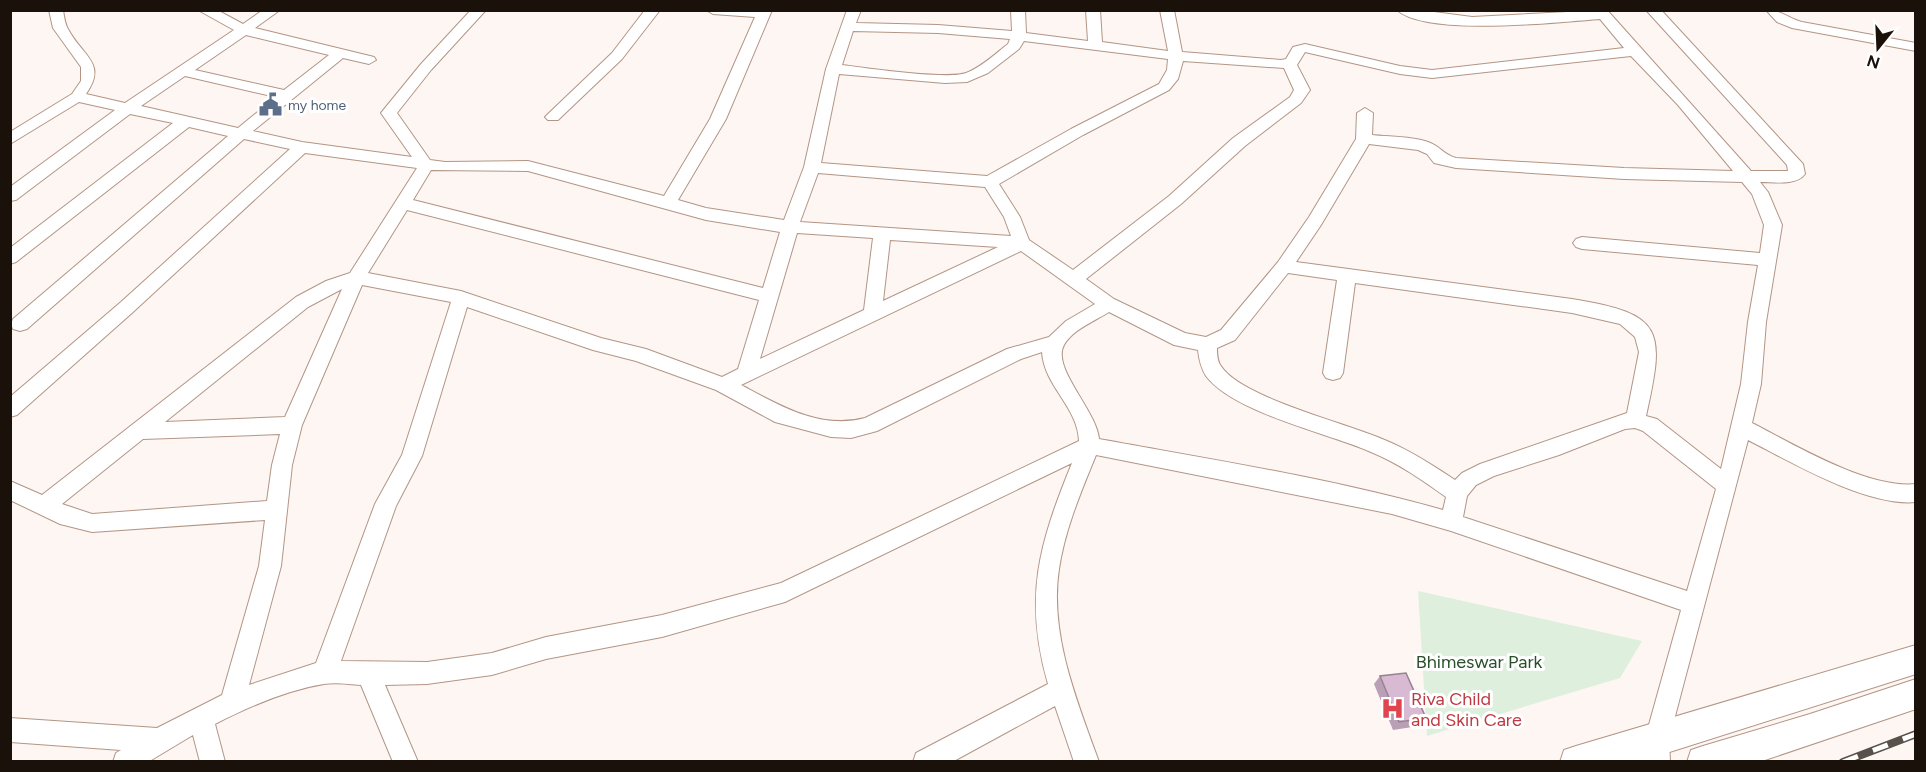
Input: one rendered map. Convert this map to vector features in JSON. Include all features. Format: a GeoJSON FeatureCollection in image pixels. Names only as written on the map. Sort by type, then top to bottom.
{"type":"FeatureCollection","features":[{"type":"Feature","properties":{"kind":"street"},"geometry":{"type":"LineString","coordinates":[[10,139],[78,97],[88,81],[88,68],[60,28],[56,10]]}},
{"type":"Feature","properties":{"kind":"street"},"geometry":{"type":"LineString","coordinates":[[205,10],[245,30],[369,60]]}},
{"type":"Feature","properties":{"kind":"street"},"geometry":{"type":"LineString","coordinates":[[10,196],[128,108],[273,10]]}},
{"type":"Feature","properties":{"kind":"street"},"geometry":{"type":"LineString","coordinates":[[426,166],[389,113],[426,67],[479,10]]}},
{"type":"Feature","properties":{"kind":"street"},"geometry":{"type":"LineString","coordinates":[[553,117],[617,56],[653,10]]}},
{"type":"Feature","properties":{"kind":"street"},"geometry":{"type":"LineString","coordinates":[[668,203],[718,119],[765,12],[713,10]]}},
{"type":"Feature","properties":{"kind":"street"},"geometry":{"type":"LineString","coordinates":[[746,375],[768,296],[812,167],[833,69],[854,10]]}},
{"type":"Feature","properties":{"kind":"street"},"geometry":{"type":"LineString","coordinates":[[938,29],[942,10]]}},
{"type":"Feature","properties":{"kind":"street"},"geometry":{"type":"LineString","coordinates":[[833,69],[945,79],[966,78],[998,61],[1014,46],[1019,36],[1018,10]]}},
{"type":"Feature","properties":{"kind":"street"},"geometry":{"type":"LineString","coordinates":[[1093,10],[1095,44]]}},
{"type":"Feature","properties":{"kind":"street"},"geometry":{"type":"LineString","coordinates":[[812,167],[990,182],[1077,132],[1164,87],[1172,80],[1176,71],[1175,56],[1167,10]]}},
{"type":"Feature","properties":{"kind":"street"},"geometry":{"type":"LineString","coordinates":[[1404,10],[1425,17],[1601,13],[1748,177],[1763,198],[1773,225],[1756,322],[1751,384],[1727,486],[1693,604],[1657,750]]}},
{"type":"Feature","properties":{"kind":"street"},"geometry":{"type":"LineString","coordinates":[[1364,139],[1421,145],[1433,150],[1440,159],[1456,164],[1625,175],[1748,177],[1797,174],[1798,169],[1795,164],[1653,10]]}},
{"type":"Feature","properties":{"kind":"street"},"geometry":{"type":"LineString","coordinates":[[1773,10],[1776,16],[1786,22],[1801,26],[1916,47]]}},
{"type":"Feature","properties":{"kind":"street"},"geometry":{"type":"LineString","coordinates":[[847,27],[938,29],[1095,44],[1175,56],[1289,64],[1295,58],[1298,50],[1305,48],[1400,70],[1432,74],[1503,68],[1633,51]]}},
{"type":"Feature","properties":{"kind":"street"},"geometry":{"type":"LineString","coordinates":[[20,324],[241,133],[340,53]]}},
{"type":"Feature","properties":{"kind":"street"},"geometry":{"type":"LineString","coordinates":[[1074,280],[1175,200],[1239,142],[1296,100],[1302,90],[1289,64]]}},
{"type":"Feature","properties":{"kind":"street"},"geometry":{"type":"LineString","coordinates":[[182,71],[288,96]]}},
{"type":"Feature","properties":{"kind":"street"},"geometry":{"type":"LineString","coordinates":[[78,97],[302,147],[426,166],[528,166],[706,214],[790,227],[1022,243],[1108,304],[1180,340],[1207,344],[1228,335],[1284,266],[1341,179],[1364,139],[1365,113]]}},
{"type":"Feature","properties":{"kind":"street"},"geometry":{"type":"LineString","coordinates":[[10,258],[186,121]]}},
{"type":"Feature","properties":{"kind":"street"},"geometry":{"type":"LineString","coordinates":[[10,409],[127,307],[302,147]]}},
{"type":"Feature","properties":{"kind":"street"},"geometry":{"type":"LineString","coordinates":[[232,703],[270,566],[275,510],[282,465],[292,424],[356,277],[426,166]]}},
{"type":"Feature","properties":{"kind":"street"},"geometry":{"type":"LineString","coordinates":[[990,182],[1012,217],[1022,243]]}},
{"type":"Feature","properties":{"kind":"street"},"geometry":{"type":"LineString","coordinates":[[401,204],[768,296]]}},
{"type":"Feature","properties":{"kind":"street"},"geometry":{"type":"LineString","coordinates":[[872,316],[882,233]]}},
{"type":"Feature","properties":{"kind":"street"},"geometry":{"type":"LineString","coordinates":[[723,385],[1022,243]]}},
{"type":"Feature","properties":{"kind":"street"},"geometry":{"type":"LineString","coordinates":[[1582,243],[1766,260]]}},
{"type":"Feature","properties":{"kind":"street"},"geometry":{"type":"LineString","coordinates":[[1284,266],[1604,312],[1625,319],[1636,325],[1647,337],[1647,366],[1635,420]]}},
{"type":"Feature","properties":{"kind":"street"},"geometry":{"type":"LineString","coordinates":[[1333,373],[1347,275]]}},
{"type":"Feature","properties":{"kind":"street"},"geometry":{"type":"LineString","coordinates":[[44,506],[303,302],[332,286],[356,277],[460,298],[600,345],[639,354],[723,385],[782,416],[831,429],[851,429],[870,425],[1014,354],[1040,345],[1055,343]]}},
{"type":"Feature","properties":{"kind":"street"},"geometry":{"type":"LineString","coordinates":[[324,672],[386,504],[412,456],[460,298]]}},
{"type":"Feature","properties":{"kind":"street"},"geometry":{"type":"LineString","coordinates":[[1088,762],[1060,691],[1050,637],[1046,588],[1056,537],[1089,445],[1085,421],[1058,376],[1051,355],[1055,343],[1065,333],[1108,304]]}},
{"type":"Feature","properties":{"kind":"street"},"geometry":{"type":"LineString","coordinates":[[1207,344],[1208,358],[1214,372],[1233,387],[1272,407],[1377,446],[1417,465],[1457,493]]}},
{"type":"Feature","properties":{"kind":"street"},"geometry":{"type":"LineString","coordinates":[[1451,522],[1457,493],[1469,479],[1487,470],[1552,449],[1623,421],[1635,420],[1650,425],[1727,486]]}},
{"type":"Feature","properties":{"kind":"street"},"geometry":{"type":"LineString","coordinates":[[139,431],[292,424]]}},
{"type":"Feature","properties":{"kind":"street"},"geometry":{"type":"LineString","coordinates":[[1741,427],[1870,488],[1897,495],[1916,493]]}},
{"type":"Feature","properties":{"kind":"street"},"geometry":{"type":"LineString","coordinates":[[125,762],[158,740],[201,717],[289,682],[324,672],[427,673],[492,664],[546,648],[662,626],[785,592],[1089,445],[1295,484],[1451,522],[1693,604]]}},
{"type":"Feature","properties":{"kind":"street"},"geometry":{"type":"LineString","coordinates":[[10,490],[68,518],[92,523],[193,514],[275,510]]}},
{"type":"Feature","properties":{"kind":"street"},"geometry":{"type":"LineString","coordinates":[[1576,762],[1657,750],[1916,659]]}},
{"type":"Feature","properties":{"kind":"street"},"geometry":{"type":"LineString","coordinates":[[368,674],[406,762]]}},
{"type":"Feature","properties":{"kind":"street"},"geometry":{"type":"LineString","coordinates":[[925,762],[1060,691]]}},
{"type":"Feature","properties":{"kind":"street"},"geometry":{"type":"LineString","coordinates":[[1703,762],[1916,694]]}},
{"type":"Feature","properties":{"kind":"street"},"geometry":{"type":"LineString","coordinates":[[201,717],[213,762]]}},
{"type":"Feature","properties":{"kind":"street"},"geometry":{"type":"LineString","coordinates":[[10,730],[158,740]]}},
{"type":"Feature","properties":{"kind":"green space","name":"Bhimeswar Park"},"geometry":{"type":"Polygon","coordinates":[[[1418,591],[1642,641],[1620,678],[1427,736],[1418,591]]]}},
{"type":"Feature","properties":{"kind":"building"},"geometry":{"type":"Polygon","coordinates":[[[1406,673],[1426,718],[1399,722],[1380,676],[1406,673]]]}},
{"type":"Feature","properties":{"kind":"railway"},"geometry":{"type":"LineString","coordinates":[[1843,762],[1916,734]]}},
{"type":"Feature","properties":{"kind":"place","name":"my home"},"geometry":{"type":"Point","coordinates":[270,105]}},
{"type":"Feature","properties":{"kind":"place","name":"Riva Child and Skin Care"},"geometry":{"type":"Point","coordinates":[1393,709]}}]}
